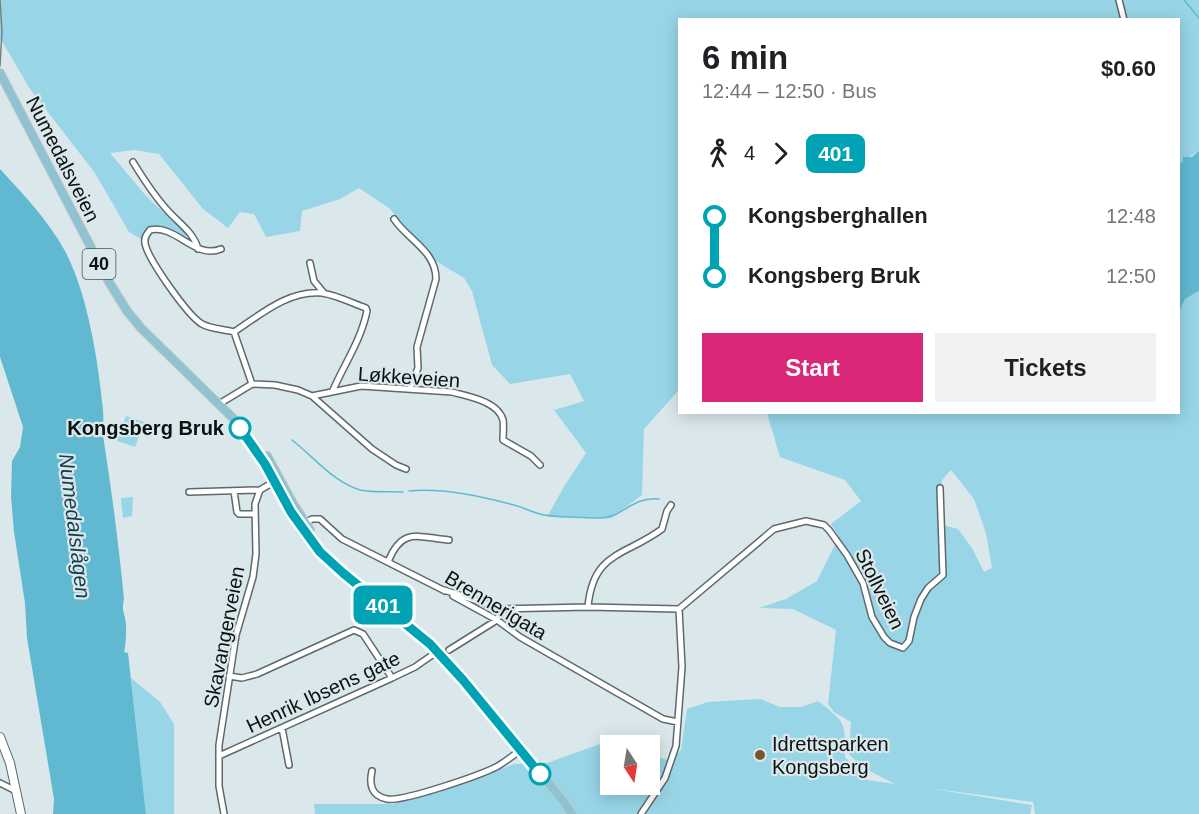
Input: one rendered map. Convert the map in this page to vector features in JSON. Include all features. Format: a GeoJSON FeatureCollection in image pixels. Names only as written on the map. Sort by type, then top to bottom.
{"type":"FeatureCollection","features":[{"type":"Feature","properties":{"kind":"main road","name":"Numedalsveien"},"geometry":{"type":"LineString","coordinates":[[1,75],[119,300],[141,328],[245,428],[261,447],[278,480],[287,506],[303,524],[320,552],[438,651],[572,814]]}},
{"type":"Feature","properties":{"kind":"main road"},"geometry":{"type":"LineString","coordinates":[[0,737],[10,763],[21,814]]}},
{"type":"Feature","properties":{"kind":"main road","name":"Numedalsveien"},"geometry":{"type":"LineString","coordinates":[[554,791],[566,814]]}},
{"type":"Feature","properties":{"kind":"street"},"geometry":{"type":"LineString","coordinates":[[1119,0],[1124,18]]}},
{"type":"Feature","properties":{"kind":"street"},"geometry":{"type":"LineString","coordinates":[[133,162],[148,187],[196,239],[198,249]]}},
{"type":"Feature","properties":{"kind":"street"},"geometry":{"type":"LineString","coordinates":[[394,219],[426,252],[436,270],[436,279],[417,347],[418,368],[410,388]]}},
{"type":"Feature","properties":{"kind":"street"},"geometry":{"type":"LineString","coordinates":[[221,249],[214,251],[198,249],[167,231],[158,229],[150,230],[146,235],[145,245],[164,278],[196,320],[209,327],[234,332],[277,304],[295,295],[310,293],[327,294],[366,308],[358,341],[333,390]]}},
{"type":"Feature","properties":{"kind":"street"},"geometry":{"type":"LineString","coordinates":[[310,263],[314,281],[327,294]]}},
{"type":"Feature","properties":{"kind":"street"},"geometry":{"type":"LineString","coordinates":[[234,332],[252,384]]}},
{"type":"Feature","properties":{"kind":"street"},"geometry":{"type":"LineString","coordinates":[[219,404],[252,384],[275,385],[312,396],[372,449],[406,469]]}},
{"type":"Feature","properties":{"kind":"street","name":"Løkkeveien"},"geometry":{"type":"LineString","coordinates":[[312,396],[361,386],[452,392],[481,401],[497,410],[503,419],[503,440],[531,456],[540,465]]}},
{"type":"Feature","properties":{"kind":"street"},"geometry":{"type":"LineString","coordinates":[[189,492],[260,490],[278,480]]}},
{"type":"Feature","properties":{"kind":"street","name":"Stollveien"},"geometry":{"type":"LineString","coordinates":[[680,609],[774,529],[806,521],[824,525],[829,530],[848,555],[863,584],[873,617],[884,637],[890,643],[903,648],[909,642],[914,617],[921,599],[928,588],[940,580],[943,575],[940,488]]}},
{"type":"Feature","properties":{"kind":"street","name":"Skavangerveien"},"geometry":{"type":"LineString","coordinates":[[224,814],[219,786],[219,756],[236,634],[253,577],[256,554],[254,514],[260,490]]}},
{"type":"Feature","properties":{"kind":"street"},"geometry":{"type":"LineString","coordinates":[[234,491],[237,512],[254,514]]}},
{"type":"Feature","properties":{"kind":"street"},"geometry":{"type":"LineString","coordinates":[[588,607],[595,575],[603,565],[620,552],[641,543],[662,529],[671,505]]}},
{"type":"Feature","properties":{"kind":"street","name":"Brennerigata"},"geometry":{"type":"LineString","coordinates":[[303,524],[312,519],[320,519],[342,539],[444,590],[497,620],[520,637],[663,719],[678,722]]}},
{"type":"Feature","properties":{"kind":"street"},"geometry":{"type":"LineString","coordinates":[[388,562],[394,547],[402,539],[411,537],[449,540]]}},
{"type":"Feature","properties":{"kind":"street"},"geometry":{"type":"LineString","coordinates":[[444,590],[502,609],[588,607],[680,609],[682,667],[676,746],[669,770],[641,814]]}},
{"type":"Feature","properties":{"kind":"street"},"geometry":{"type":"LineString","coordinates":[[449,650],[497,620],[502,609]]}},
{"type":"Feature","properties":{"kind":"street"},"geometry":{"type":"LineString","coordinates":[[230,676],[242,678],[257,674],[354,630],[363,634],[392,678]]}},
{"type":"Feature","properties":{"kind":"street","name":"Henrik Ibsens gate"},"geometry":{"type":"LineString","coordinates":[[219,756],[415,667],[438,651]]}},
{"type":"Feature","properties":{"kind":"street"},"geometry":{"type":"LineString","coordinates":[[282,728],[289,765]]}},
{"type":"Feature","properties":{"kind":"street"},"geometry":{"type":"LineString","coordinates":[[372,771],[370,780],[372,790],[377,795],[387,799],[400,798],[469,778],[497,766],[520,750]]}},
{"type":"Feature","properties":{"kind":"street"},"geometry":{"type":"LineString","coordinates":[[0,783],[15,789]]}},
{"type":"Feature","properties":{"kind":"shaded area"},"geometry":{"type":"Polygon","coordinates":[[[0,0],[1199,0],[1199,151],[1180,163],[1180,18],[678,18],[678,391],[644,429],[642,495],[611,518],[547,517],[586,453],[554,410],[584,401],[570,374],[510,384],[492,365],[472,291],[464,278],[436,261],[389,208],[359,188],[340,199],[302,211],[300,231],[266,237],[254,214],[240,212],[228,228],[203,209],[159,154],[134,150],[110,153],[147,197],[189,236],[175,237],[155,231],[141,239],[129,232],[95,173],[30,89],[0,38],[0,0]]]}},
{"type":"Feature","properties":{"kind":"shaded area"},"geometry":{"type":"Polygon","coordinates":[[[1199,291],[1199,814],[1035,814],[1033,802],[928,788],[1032,805],[1030,814],[315,814],[314,804],[393,804],[515,764],[547,763],[600,744],[600,795],[660,795],[660,758],[670,761],[681,750],[687,709],[708,702],[760,699],[780,707],[801,707],[818,701],[842,724],[845,736],[845,757],[868,780],[895,784],[860,766],[849,754],[851,722],[834,712],[828,704],[836,630],[793,609],[759,608],[786,599],[817,581],[839,537],[831,524],[861,501],[845,480],[780,457],[767,414],[1180,414],[1180,310],[1185,299],[1199,291]],[[951,470],[942,480],[940,514],[943,525],[958,529],[972,548],[984,572],[992,568],[986,533],[974,499],[951,470]]]}},
{"type":"Feature","properties":{"kind":"shaded area"},"geometry":{"type":"Polygon","coordinates":[[[126,416],[144,422],[135,447],[117,441],[126,416]]]}},
{"type":"Feature","properties":{"kind":"shaded area"},"geometry":{"type":"Polygon","coordinates":[[[133,497],[132,516],[123,518],[121,498],[133,497]]]}},
{"type":"Feature","properties":{"kind":"shaded area"},"geometry":{"type":"Polygon","coordinates":[[[131,678],[160,702],[174,724],[174,814],[146,814],[131,678]]]}},
{"type":"Feature","properties":{"kind":"water"},"geometry":{"type":"Polygon","coordinates":[[[1199,151],[1199,291],[1185,299],[1180,310],[1180,163],[1183,157],[1192,157],[1199,151]]]}},
{"type":"Feature","properties":{"kind":"water","name":"Numedalslågen"},"geometry":{"type":"Polygon","coordinates":[[[0,169],[43,218],[65,251],[80,287],[91,328],[101,391],[103,438],[122,579],[126,625],[124,652],[128,653],[146,814],[53,814],[54,799],[27,638],[25,603],[11,497],[12,461],[20,447],[23,427],[0,357],[0,169]]]}},
{"type":"Feature","properties":{"kind":"waterway"},"geometry":{"type":"LineString","coordinates":[[1184,0],[1199,18]]}},
{"type":"Feature","properties":{"kind":"waterway"},"geometry":{"type":"LineString","coordinates":[[292,440],[332,475],[350,486],[365,491],[403,492]]}},
{"type":"Feature","properties":{"kind":"waterway"},"geometry":{"type":"LineString","coordinates":[[409,491],[462,493],[514,505],[540,514],[600,518],[614,515],[641,501],[659,499]]}},
{"type":"Feature","properties":{"kind":"railway"},"geometry":{"type":"LineString","coordinates":[[0,0],[2,31],[0,66]]}},
{"type":"Feature","properties":{"kind":"bus line","name":"401"},"geometry":{"type":"LineString","coordinates":[[240,428],[265,464],[291,512],[320,552],[419,633],[443,656],[540,774]]}},
{"type":"Feature","properties":{"kind":"place","name":"Kongsberg Bruk"},"geometry":{"type":"Point","coordinates":[240,428]}},
{"type":"Feature","properties":{"kind":"place","name":"Idrettsparken Kongsberg"},"geometry":{"type":"Point","coordinates":[760,755]}}]}
